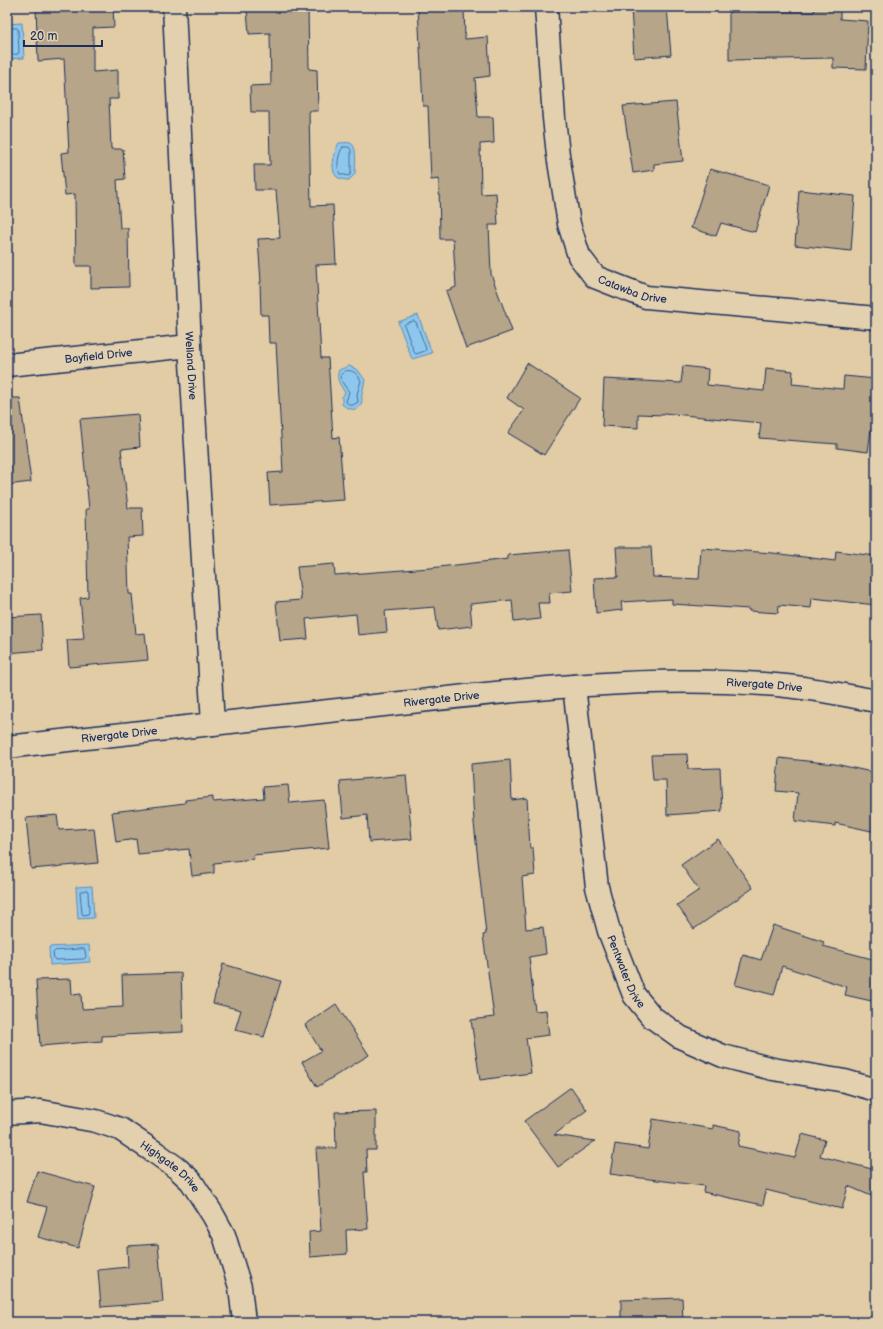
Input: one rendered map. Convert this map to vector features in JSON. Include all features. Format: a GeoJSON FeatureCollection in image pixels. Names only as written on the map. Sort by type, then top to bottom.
{"type":"FeatureCollection","features":[{"type":"Feature","properties":{"kind":"street","name":"Welland Drive"},"geometry":{"type":"LineString","coordinates":[[174,7],[190,346],[212,724]]}},
{"type":"Feature","properties":{"kind":"street","name":"Catawba Drive"},"geometry":{"type":"LineString","coordinates":[[546,7],[554,118],[558,155],[569,224],[579,256],[595,277],[646,297],[876,318]]}},
{"type":"Feature","properties":{"kind":"street","name":"Bayfield Drive"},"geometry":{"type":"LineString","coordinates":[[7,365],[190,346]]}},
{"type":"Feature","properties":{"kind":"street","name":"Rivergate Drive"},"geometry":{"type":"LineString","coordinates":[[7,747],[445,698],[574,686],[694,681],[765,684],[842,694],[876,701]]}},
{"type":"Feature","properties":{"kind":"street","name":"Pentwater Drive"},"geometry":{"type":"LineString","coordinates":[[574,686],[597,887],[609,931],[634,995],[652,1017],[680,1037],[723,1056],[773,1069],[845,1080],[876,1090]]}},
{"type":"Feature","properties":{"kind":"street","name":"Highgate Drive"},"geometry":{"type":"LineString","coordinates":[[7,1113],[40,1111],[96,1121],[120,1129],[178,1169],[190,1181],[202,1197],[224,1235],[240,1287],[244,1322]]}},
{"type":"Feature","properties":{"kind":"water"},"geometry":{"type":"Polygon","coordinates":[[[22,23],[24,58],[7,59],[7,24],[22,23]]]}},
{"type":"Feature","properties":{"kind":"water"},"geometry":{"type":"Polygon","coordinates":[[[339,143],[350,143],[354,148],[356,157],[355,174],[349,180],[337,177],[333,170],[334,155],[339,143]]]}},
{"type":"Feature","properties":{"kind":"water"},"geometry":{"type":"Polygon","coordinates":[[[418,315],[432,353],[412,359],[398,322],[418,315]]]}},
{"type":"Feature","properties":{"kind":"water"},"geometry":{"type":"Polygon","coordinates":[[[349,366],[358,370],[365,380],[362,403],[360,407],[355,409],[349,409],[342,404],[342,397],[345,393],[338,377],[339,370],[349,366]]]}},
{"type":"Feature","properties":{"kind":"water"},"geometry":{"type":"Polygon","coordinates":[[[92,886],[94,918],[78,919],[76,887],[92,886]]]}},
{"type":"Feature","properties":{"kind":"water"},"geometry":{"type":"Polygon","coordinates":[[[89,945],[90,962],[50,965],[49,947],[89,945]]]}},
{"type":"Feature","properties":{"kind":"building"},"geometry":{"type":"Polygon","coordinates":[[[36,7],[113,7],[114,27],[93,28],[93,72],[118,70],[118,99],[109,99],[111,149],[123,149],[125,179],[117,180],[120,228],[128,228],[129,287],[91,288],[91,266],[76,266],[75,194],[65,195],[61,153],[69,152],[64,59],[38,61],[36,7]]]}},
{"type":"Feature","properties":{"kind":"building"},"geometry":{"type":"Polygon","coordinates":[[[251,7],[308,7],[309,69],[317,70],[318,111],[309,111],[311,206],[333,205],[336,264],[316,265],[321,358],[328,358],[333,438],[339,437],[344,500],[270,505],[268,473],[283,472],[276,343],[269,343],[268,315],[261,315],[261,282],[258,239],[280,238],[276,190],[255,190],[254,165],[270,165],[269,112],[251,112],[250,86],[271,85],[270,33],[249,34],[247,10],[252,10],[251,7]]]}},
{"type":"Feature","properties":{"kind":"building"},"geometry":{"type":"Polygon","coordinates":[[[418,7],[464,7],[465,39],[488,37],[490,76],[475,78],[478,117],[493,117],[494,143],[480,144],[481,194],[496,193],[498,225],[489,225],[491,274],[512,331],[466,348],[446,291],[456,287],[453,239],[440,239],[439,179],[431,180],[428,106],[423,106],[418,7]]]}},
{"type":"Feature","properties":{"kind":"building"},"geometry":{"type":"Polygon","coordinates":[[[631,7],[667,7],[671,55],[634,58],[631,7]]]}},
{"type":"Feature","properties":{"kind":"building"},"geometry":{"type":"Polygon","coordinates":[[[729,7],[757,7],[757,12],[814,12],[815,7],[840,7],[840,19],[868,21],[866,69],[833,68],[833,58],[729,60],[729,7]]]}},
{"type":"Feature","properties":{"kind":"building"},"geometry":{"type":"Polygon","coordinates":[[[676,102],[683,161],[654,164],[654,170],[633,173],[623,106],[676,102]]]}},
{"type":"Feature","properties":{"kind":"building"},"geometry":{"type":"Polygon","coordinates":[[[710,169],[769,185],[755,232],[721,223],[716,236],[691,228],[710,169]]]}},
{"type":"Feature","properties":{"kind":"building"},"geometry":{"type":"Polygon","coordinates":[[[799,190],[855,196],[851,251],[795,245],[799,190]]]}},
{"type":"Feature","properties":{"kind":"building"},"geometry":{"type":"Polygon","coordinates":[[[527,363],[580,398],[544,455],[508,433],[524,410],[507,398],[527,363]]]}},
{"type":"Feature","properties":{"kind":"building"},"geometry":{"type":"Polygon","coordinates":[[[683,366],[708,369],[707,385],[764,391],[766,368],[793,371],[792,384],[843,389],[844,376],[876,379],[876,429],[871,429],[868,452],[837,448],[837,444],[759,438],[761,423],[664,413],[664,415],[638,414],[638,428],[602,426],[604,379],[681,383],[683,366]]]}},
{"type":"Feature","properties":{"kind":"building"},"geometry":{"type":"Polygon","coordinates":[[[7,398],[20,398],[31,482],[7,485],[7,398]]]}},
{"type":"Feature","properties":{"kind":"building"},"geometry":{"type":"Polygon","coordinates":[[[138,414],[140,447],[121,449],[128,508],[142,508],[143,536],[127,537],[129,594],[132,594],[136,634],[145,633],[148,660],[69,667],[67,640],[84,639],[80,598],[88,597],[86,509],[89,509],[80,419],[138,414]]]}},
{"type":"Feature","properties":{"kind":"building"},"geometry":{"type":"Polygon","coordinates":[[[616,547],[651,547],[653,577],[699,579],[701,548],[773,553],[835,561],[836,551],[876,556],[876,605],[812,598],[811,608],[779,605],[778,613],[749,611],[749,609],[672,604],[672,599],[621,602],[622,610],[596,613],[594,578],[618,577],[616,547]]]}},
{"type":"Feature","properties":{"kind":"building"},"geometry":{"type":"Polygon","coordinates":[[[568,550],[572,591],[549,593],[550,603],[538,603],[540,619],[514,622],[512,600],[470,604],[472,626],[438,630],[435,607],[385,611],[387,632],[358,635],[356,614],[306,619],[308,639],[280,641],[276,602],[301,600],[297,567],[334,564],[335,575],[430,568],[508,559],[508,555],[568,550]]]}},
{"type":"Feature","properties":{"kind":"building"},"geometry":{"type":"Polygon","coordinates":[[[41,615],[43,650],[7,653],[7,617],[41,615]]]}},
{"type":"Feature","properties":{"kind":"building"},"geometry":{"type":"Polygon","coordinates":[[[687,754],[688,769],[720,768],[722,811],[667,815],[666,780],[653,780],[651,755],[687,754]]]}},
{"type":"Feature","properties":{"kind":"building"},"geometry":{"type":"Polygon","coordinates":[[[779,758],[835,764],[876,773],[876,832],[835,823],[835,826],[795,821],[798,793],[776,791],[779,758]]]}},
{"type":"Feature","properties":{"kind":"building"},"geometry":{"type":"Polygon","coordinates":[[[510,760],[512,800],[527,798],[530,848],[533,848],[535,875],[522,877],[526,929],[543,927],[546,954],[529,957],[535,1011],[546,1010],[549,1035],[526,1038],[531,1073],[480,1080],[471,1020],[494,1017],[483,935],[486,934],[474,823],[471,764],[510,760]]]}},
{"type":"Feature","properties":{"kind":"building"},"geometry":{"type":"Polygon","coordinates":[[[406,775],[412,839],[369,842],[367,815],[343,818],[340,781],[406,775]]]}},
{"type":"Feature","properties":{"kind":"building"},"geometry":{"type":"Polygon","coordinates":[[[288,785],[290,803],[324,800],[329,848],[253,855],[254,859],[214,863],[214,873],[192,876],[189,849],[138,854],[136,839],[116,842],[112,812],[185,803],[185,800],[213,797],[213,802],[264,798],[263,787],[288,785]]]}},
{"type":"Feature","properties":{"kind":"building"},"geometry":{"type":"Polygon","coordinates":[[[57,815],[59,830],[94,828],[98,863],[31,869],[26,818],[57,815]]]}},
{"type":"Feature","properties":{"kind":"building"},"geometry":{"type":"Polygon","coordinates":[[[718,839],[753,888],[694,929],[677,905],[699,890],[681,865],[718,839]]]}},
{"type":"Feature","properties":{"kind":"building"},"geometry":{"type":"Polygon","coordinates":[[[773,925],[824,942],[823,946],[876,960],[876,1002],[845,995],[847,987],[782,966],[774,995],[735,985],[743,955],[761,960],[773,925]]]}},
{"type":"Feature","properties":{"kind":"building"},"geometry":{"type":"Polygon","coordinates":[[[223,964],[281,981],[264,1037],[235,1030],[241,1010],[213,1003],[223,964]]]}},
{"type":"Feature","properties":{"kind":"building"},"geometry":{"type":"Polygon","coordinates":[[[181,973],[183,1032],[102,1036],[102,1041],[40,1046],[36,980],[71,979],[72,995],[81,994],[82,1009],[123,1007],[122,975],[181,973]]]}},
{"type":"Feature","properties":{"kind":"building"},"geometry":{"type":"Polygon","coordinates":[[[336,1004],[369,1055],[317,1087],[302,1062],[321,1051],[305,1025],[336,1004]]]}},
{"type":"Feature","properties":{"kind":"building"},"geometry":{"type":"Polygon","coordinates":[[[571,1087],[587,1110],[554,1135],[595,1141],[558,1167],[524,1121],[571,1087]]]}},
{"type":"Feature","properties":{"kind":"building"},"geometry":{"type":"Polygon","coordinates":[[[376,1111],[376,1150],[366,1150],[367,1172],[364,1172],[368,1229],[346,1230],[347,1254],[310,1257],[309,1232],[321,1231],[316,1148],[336,1148],[335,1112],[376,1111]]]}},
{"type":"Feature","properties":{"kind":"building"},"geometry":{"type":"Polygon","coordinates":[[[653,1119],[713,1129],[713,1125],[741,1131],[738,1146],[795,1158],[802,1134],[825,1140],[820,1156],[876,1170],[876,1198],[848,1186],[842,1209],[766,1190],[763,1205],[703,1192],[704,1186],[610,1174],[615,1144],[648,1149],[653,1119]]]}},
{"type":"Feature","properties":{"kind":"building"},"geometry":{"type":"Polygon","coordinates":[[[37,1171],[95,1187],[78,1248],[38,1237],[47,1207],[27,1202],[37,1171]]]}},
{"type":"Feature","properties":{"kind":"building"},"geometry":{"type":"Polygon","coordinates":[[[158,1244],[163,1302],[101,1307],[98,1270],[128,1267],[127,1246],[158,1244]]]}},
{"type":"Feature","properties":{"kind":"building"},"geometry":{"type":"Polygon","coordinates":[[[682,1298],[683,1322],[621,1322],[621,1300],[682,1298]]]}}]}
